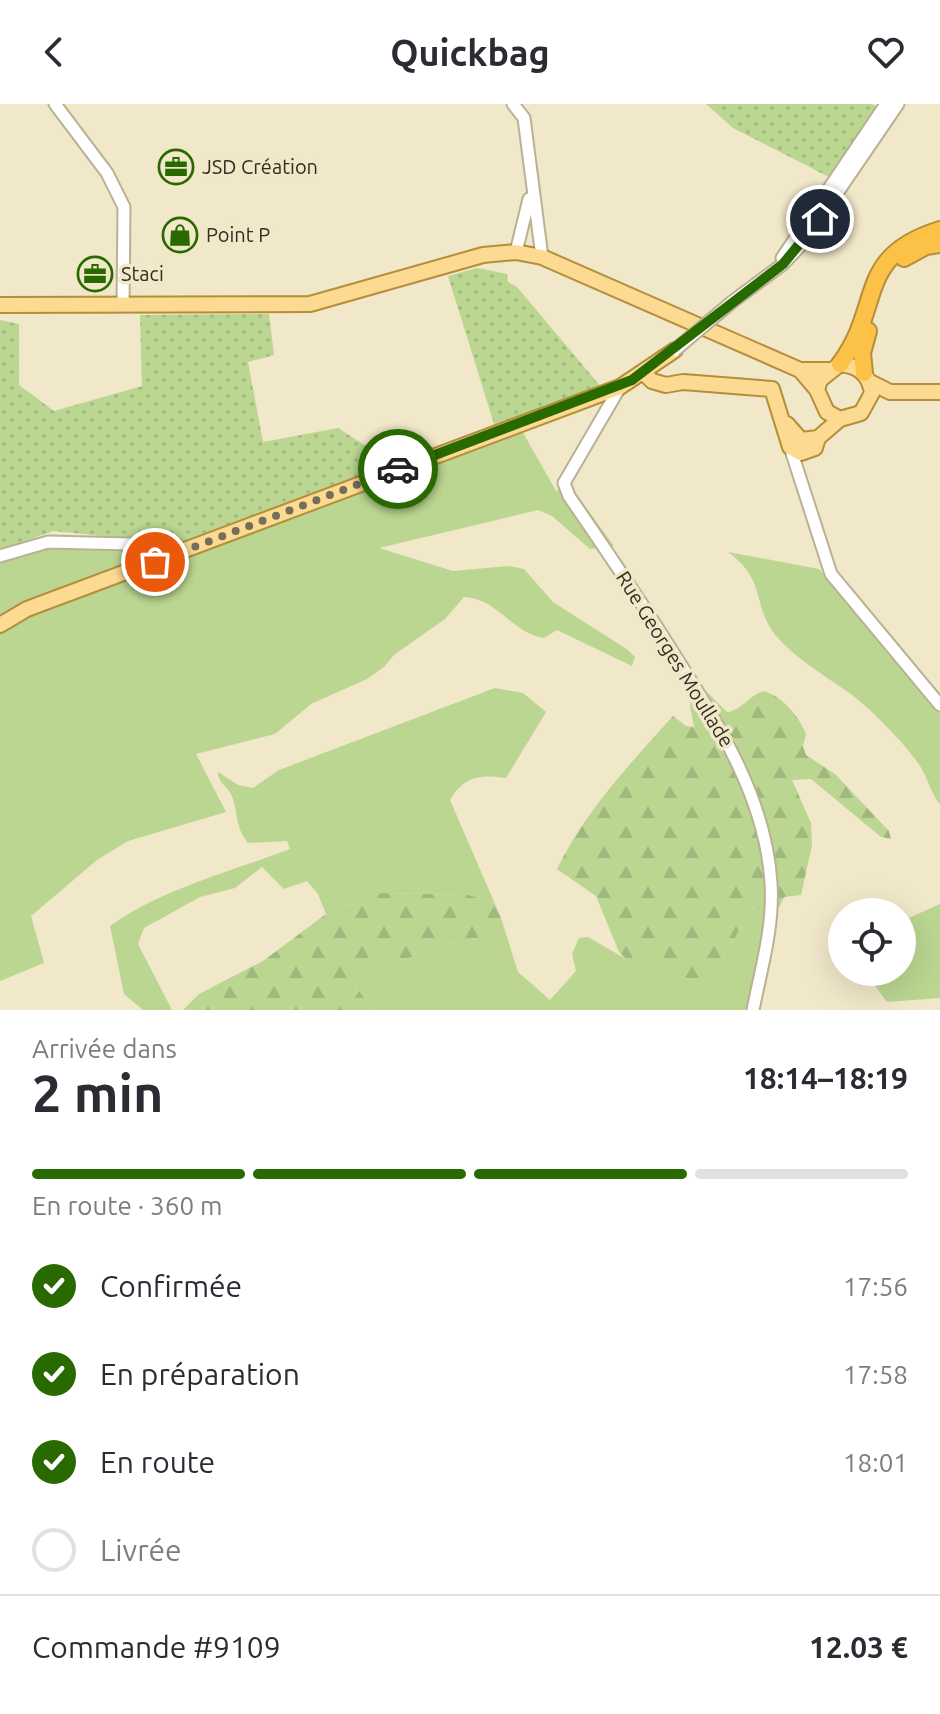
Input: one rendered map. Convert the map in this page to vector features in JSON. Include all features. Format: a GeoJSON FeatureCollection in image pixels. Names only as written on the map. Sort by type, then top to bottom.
{"type":"FeatureCollection","features":[{"type":"Feature","properties":{"kind":"highway"},"geometry":{"type":"LineString","coordinates":[[835,367],[856,337],[878,276],[889,256],[901,245],[940,230]]}},
{"type":"Feature","properties":{"kind":"highway"},"geometry":{"type":"LineString","coordinates":[[867,378],[864,340],[890,273],[911,253],[940,244]]}},
{"type":"Feature","properties":{"kind":"main road"},"geometry":{"type":"LineString","coordinates":[[0,305],[310,304],[483,255],[516,252],[542,257],[800,370],[817,390],[827,412],[822,434],[815,448],[804,453],[790,447],[772,389],[683,382],[666,385],[652,381],[643,372]]}},
{"type":"Feature","properties":{"kind":"main road"},"geometry":{"type":"LineString","coordinates":[[0,625],[27,609],[620,387],[669,354],[674,376],[683,382]]}},
{"type":"Feature","properties":{"kind":"main road"},"geometry":{"type":"LineString","coordinates":[[800,370],[854,366],[890,392]]}},
{"type":"Feature","properties":{"kind":"main road"},"geometry":{"type":"LineString","coordinates":[[817,390],[820,380],[835,367]]}},
{"type":"Feature","properties":{"kind":"main road"},"geometry":{"type":"LineString","coordinates":[[867,378],[870,402]]}},
{"type":"Feature","properties":{"kind":"main road"},"geometry":{"type":"LineString","coordinates":[[827,412],[840,419],[853,418],[870,402],[890,392],[940,392]]}},
{"type":"Feature","properties":{"kind":"main road"},"geometry":{"type":"LineString","coordinates":[[782,417],[801,440],[822,434],[840,419]]}},
{"type":"Feature","properties":{"kind":"street"},"geometry":{"type":"LineString","coordinates":[[55,104],[107,173],[124,207],[123,305]]}},
{"type":"Feature","properties":{"kind":"street"},"geometry":{"type":"LineString","coordinates":[[513,104],[524,118],[530,187],[542,257]]}},
{"type":"Feature","properties":{"kind":"street"},"geometry":{"type":"LineString","coordinates":[[772,271],[886,104]]}},
{"type":"Feature","properties":{"kind":"street"},"geometry":{"type":"LineString","coordinates":[[669,354],[803,243],[898,104]]}},
{"type":"Feature","properties":{"kind":"street"},"geometry":{"type":"LineString","coordinates":[[516,252],[530,187]]}},
{"type":"Feature","properties":{"kind":"street","name":"Rue Georges Moullade"},"geometry":{"type":"LineString","coordinates":[[620,387],[564,483],[569,496],[724,731],[744,777],[761,831],[771,883],[766,956],[753,1010]]}},
{"type":"Feature","properties":{"kind":"street"},"geometry":{"type":"LineString","coordinates":[[790,447],[831,574],[940,705]]}},
{"type":"Feature","properties":{"kind":"street"},"geometry":{"type":"LineString","coordinates":[[0,556],[48,542],[171,545],[181,552]]}},
{"type":"Feature","properties":{"kind":"green space"},"geometry":{"type":"Polygon","coordinates":[[[706,104],[872,104],[877,107],[829,177],[733,128],[706,104]]]}},
{"type":"Feature","properties":{"kind":"green space"},"geometry":{"type":"Polygon","coordinates":[[[477,268],[507,274],[508,282],[517,287],[602,388],[495,427],[448,276],[477,268]]]}},
{"type":"Feature","properties":{"kind":"green space"},"geometry":{"type":"Polygon","coordinates":[[[269,314],[274,355],[248,362],[263,442],[338,428],[396,465],[184,544],[53,531],[0,550],[0,320],[19,324],[19,385],[54,411],[142,386],[140,315],[269,314]]]}},
{"type":"Feature","properties":{"kind":"green space"},"geometry":{"type":"Polygon","coordinates":[[[522,431],[556,491],[569,484],[614,546],[590,549],[552,516],[538,510],[379,548],[453,571],[509,566],[524,569],[553,602],[628,650],[635,657],[632,666],[557,630],[544,638],[533,635],[486,603],[464,597],[445,619],[394,655],[384,667],[367,679],[311,704],[275,734],[196,754],[226,812],[128,841],[97,860],[31,916],[44,963],[0,981],[0,629],[36,611],[522,431]]]}},
{"type":"Feature","properties":{"kind":"green space"},"geometry":{"type":"Polygon","coordinates":[[[57,545],[157,549],[160,552],[0,617],[0,562],[57,545]]]}},
{"type":"Feature","properties":{"kind":"green space"},"geometry":{"type":"Polygon","coordinates":[[[728,552],[819,569],[940,714],[940,804],[920,766],[887,727],[864,704],[802,660],[779,639],[765,616],[755,584],[741,563],[728,552]]]}},
{"type":"Feature","properties":{"kind":"green space"},"geometry":{"type":"Polygon","coordinates":[[[495,688],[523,693],[546,712],[506,778],[474,778],[461,786],[450,800],[495,904],[469,895],[380,893],[326,914],[318,894],[307,881],[284,889],[262,867],[235,888],[200,897],[144,928],[138,944],[172,1010],[143,1010],[124,994],[110,926],[174,891],[290,849],[287,841],[248,843],[241,831],[231,794],[218,772],[238,785],[253,788],[279,770],[495,688]]]}},
{"type":"Feature","properties":{"kind":"green space"},"geometry":{"type":"Polygon","coordinates":[[[706,691],[727,712],[764,691],[784,703],[806,734],[803,746],[806,755],[835,774],[889,831],[891,839],[881,837],[811,779],[792,780],[811,823],[812,845],[801,895],[784,897],[780,906],[766,913],[747,900],[741,925],[731,946],[701,984],[626,959],[619,952],[596,896],[557,869],[595,808],[673,716],[686,726],[694,727],[690,706],[693,694],[706,691]]]}},
{"type":"Feature","properties":{"kind":"green space"},"geometry":{"type":"Polygon","coordinates":[[[380,893],[469,895],[495,904],[501,918],[477,939],[424,948],[412,957],[378,964],[355,986],[374,1010],[183,1010],[199,994],[263,961],[326,914],[380,893]]]}},
{"type":"Feature","properties":{"kind":"green space"},"geometry":{"type":"Polygon","coordinates":[[[747,899],[766,913],[761,958],[749,1010],[374,1010],[355,986],[378,964],[412,957],[424,948],[477,939],[501,918],[518,972],[550,1000],[576,971],[572,954],[579,938],[588,937],[626,959],[701,984],[731,946],[747,899]]]}},
{"type":"Feature","properties":{"kind":"green space"},"geometry":{"type":"Polygon","coordinates":[[[940,904],[940,998],[887,1002],[875,986],[916,986],[916,915],[940,904]]]}},
{"type":"Feature","properties":{"kind":"way so far"},"geometry":{"type":"LineString","coordinates":[[155,562],[398,469]]}},
{"type":"Feature","properties":{"kind":"place","name":"JSD Création"},"geometry":{"type":"Point","coordinates":[176,167]}},
{"type":"Feature","properties":{"kind":"place","name":"Point P"},"geometry":{"type":"Point","coordinates":[180,235]}},
{"type":"Feature","properties":{"kind":"place","name":"Staci"},"geometry":{"type":"Point","coordinates":[95,274]}},
{"type":"Feature","properties":{"kind":"route"},"geometry":{"type":"LineString","coordinates":[[398,469],[632,380],[675,350],[783,264],[820,219]]}}]}
